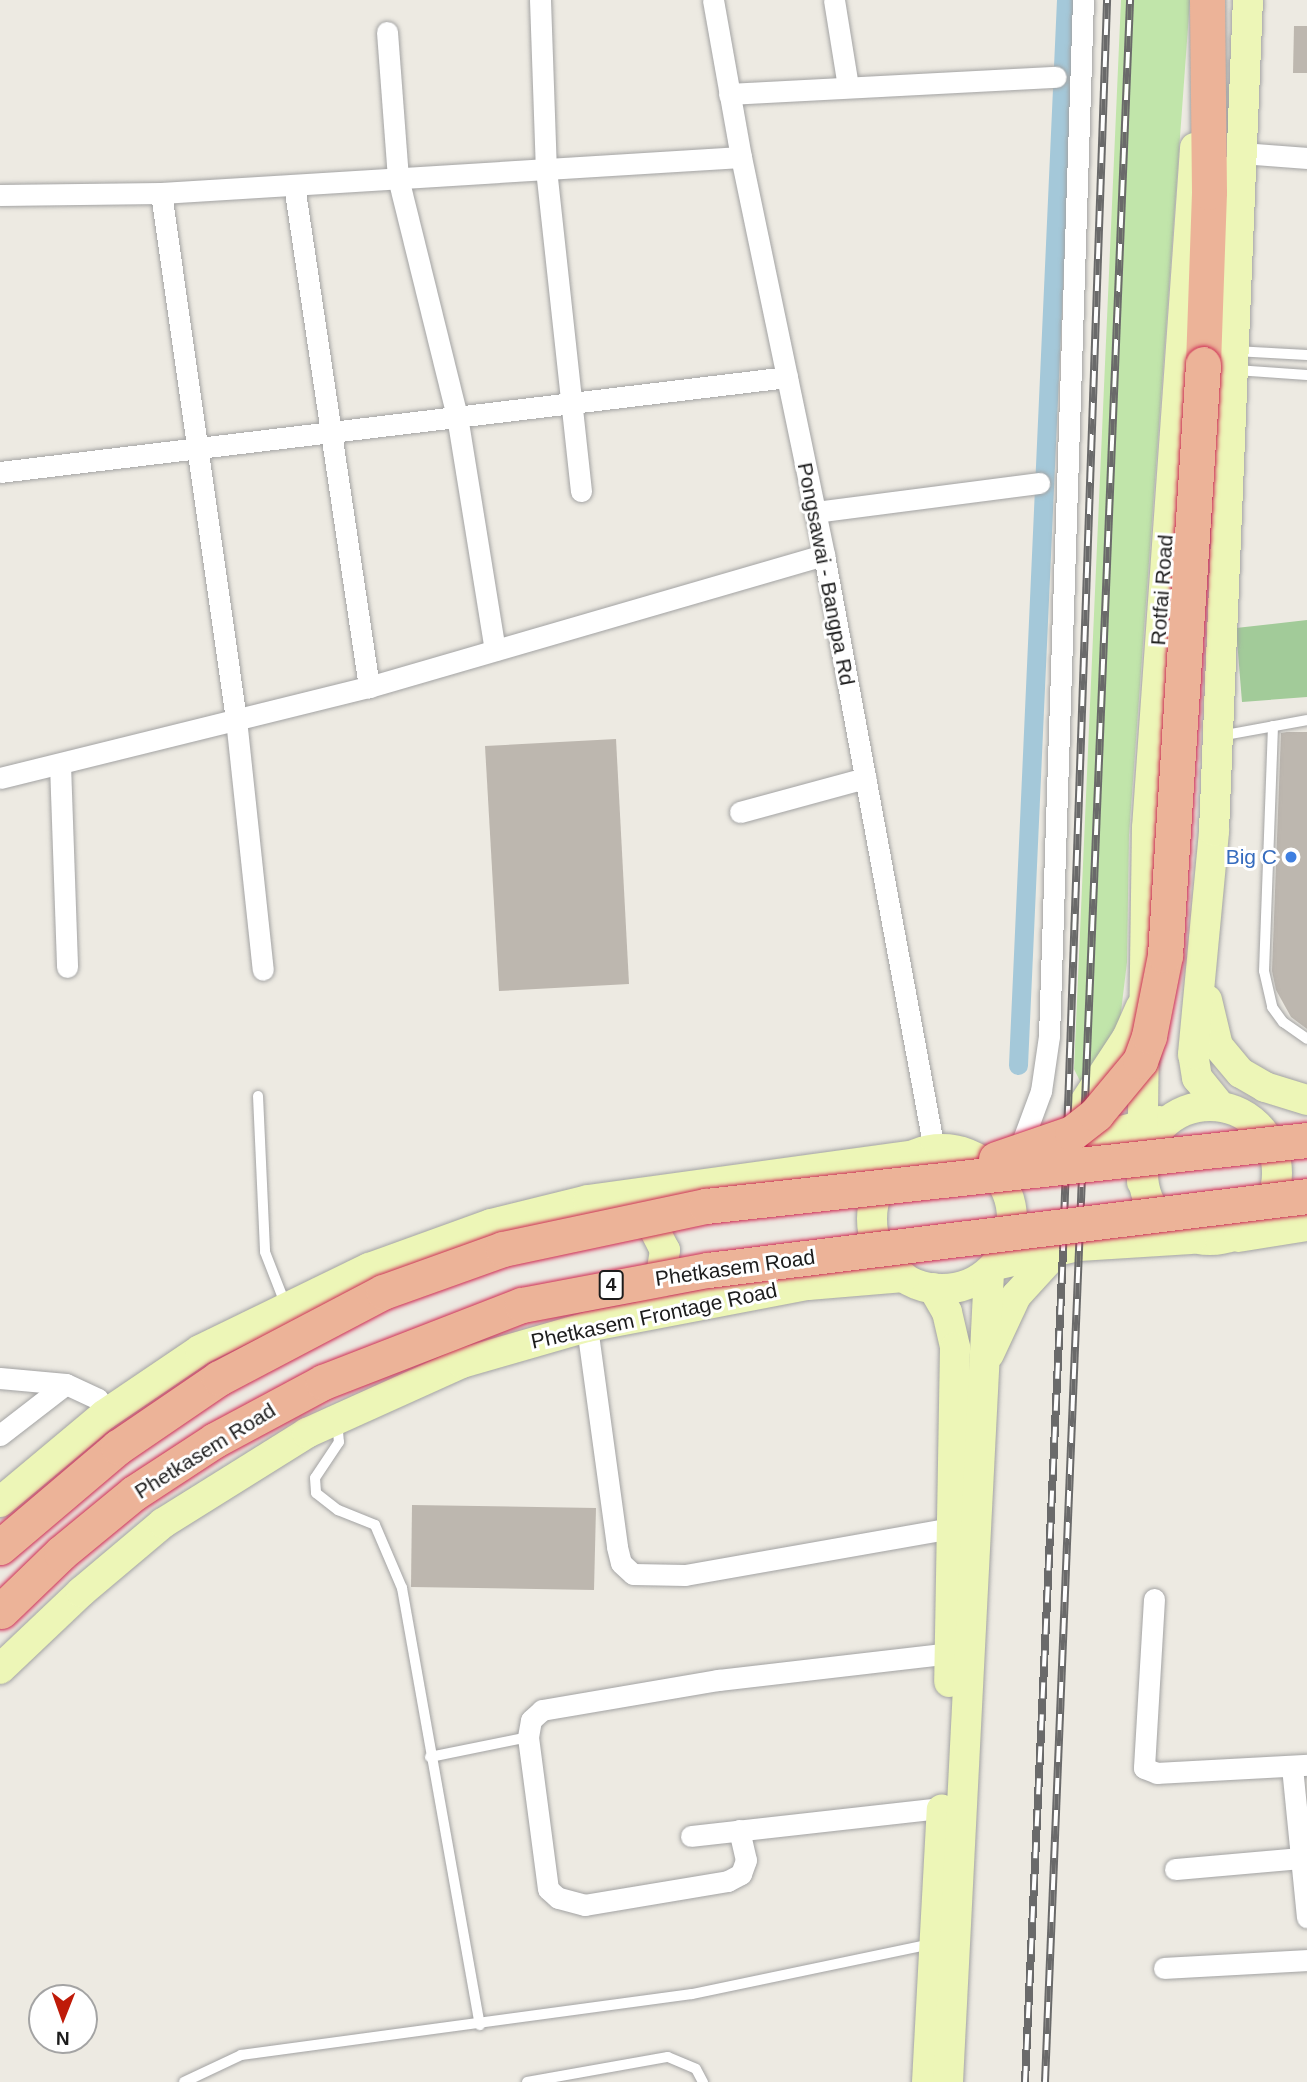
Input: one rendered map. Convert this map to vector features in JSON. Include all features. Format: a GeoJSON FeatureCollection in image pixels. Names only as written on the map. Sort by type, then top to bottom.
{"type":"FeatureCollection","features":[{"type":"Feature","properties":{"kind":"highway"},"geometry":{"type":"LineString","coordinates":[[0,1547],[118,1447],[219,1378],[383,1292],[503,1249],[706,1206],[970,1166],[1028,1152],[1072,1133],[1096,1114],[1140,1061],[1165,955],[1223,361],[1209,192],[1207,0]]}},
{"type":"Feature","properties":{"kind":"highway"},"geometry":{"type":"LineString","coordinates":[[706,1206],[1307,1140]]}},
{"type":"Feature","properties":{"kind":"highway","name":"Phetkasem Road"},"geometry":{"type":"LineString","coordinates":[[0,1611],[61,1553],[134,1493],[215,1440],[323,1382],[522,1305],[708,1270],[1307,1196]]}},
{"type":"Feature","properties":{"kind":"main road","name":"Rotfai Road"},"geometry":{"type":"LineString","coordinates":[[1142,1182],[1147,828],[1207,0]]}},
{"type":"Feature","properties":{"kind":"main road"},"geometry":{"type":"LineString","coordinates":[[1182,1111],[1150,1140],[1143,1160],[1142,1182],[1161,1220],[1178,1233],[1210,1239],[1242,1232],[1259,1219],[1272,1200],[1278,1179],[1276,1157],[1267,1136],[1252,1120],[1226,1107],[1197,1078],[1194,1067],[1214,831],[1223,361],[1242,153],[1248,0]]}},
{"type":"Feature","properties":{"kind":"main road"},"geometry":{"type":"LineString","coordinates":[[1147,828],[1153,847],[1179,861],[1206,849],[1214,831]]}},
{"type":"Feature","properties":{"kind":"main road"},"geometry":{"type":"LineString","coordinates":[[1202,958],[1218,1046],[1241,1073],[1265,1087],[1307,1100]]}},
{"type":"Feature","properties":{"kind":"main road"},"geometry":{"type":"LineString","coordinates":[[1029,1145],[1084,1105],[1127,1038],[1145,997]]}},
{"type":"Feature","properties":{"kind":"main road"},"geometry":{"type":"LineString","coordinates":[[0,1502],[104,1415],[200,1350],[369,1268],[491,1223],[588,1200],[688,1183],[934,1152],[1083,1141],[1143,1127],[1182,1111],[1226,1107],[1265,1113],[1307,1109]]}},
{"type":"Feature","properties":{"kind":"main road"},"geometry":{"type":"LineString","coordinates":[[929,2081],[992,1268],[1013,1227],[1005,1186],[984,1163],[934,1152],[891,1170],[878,1191],[872,1215],[880,1250],[904,1277],[933,1288],[972,1283],[992,1268],[1058,1250],[1151,1239],[1210,1239],[1307,1226]]}},
{"type":"Feature","properties":{"kind":"main road"},"geometry":{"type":"LineString","coordinates":[[491,1223],[617,1205],[634,1209],[660,1233],[665,1266],[651,1294],[638,1304],[533,1340]]}},
{"type":"Feature","properties":{"kind":"main road"},"geometry":{"type":"LineString","coordinates":[[983,1369],[1016,1296],[1058,1250]]}},
{"type":"Feature","properties":{"kind":"main road","name":"Phetkasem Frontage Road"},"geometry":{"type":"LineString","coordinates":[[0,1669],[81,1591],[163,1523],[241,1472],[337,1419],[462,1363],[533,1340],[587,1327],[807,1285],[904,1277]]}},
{"type":"Feature","properties":{"kind":"main road"},"geometry":{"type":"LineString","coordinates":[[929,2081],[951,1653],[955,1348],[947,1312],[933,1288]]}},
{"type":"Feature","properties":{"kind":"street"},"geometry":{"type":"LineString","coordinates":[[540,0],[546,169],[574,402],[581,491]]}},
{"type":"Feature","properties":{"kind":"street","name":"Pongsawai - Bangpa Rd"},"geometry":{"type":"LineString","coordinates":[[713,0],[741,157],[824,555],[934,1152]]}},
{"type":"Feature","properties":{"kind":"street"},"geometry":{"type":"LineString","coordinates":[[834,0],[848,86]]}},
{"type":"Feature","properties":{"kind":"street"},"geometry":{"type":"LineString","coordinates":[[1029,1145],[1049,1036],[1083,0]]}},
{"type":"Feature","properties":{"kind":"street"},"geometry":{"type":"LineString","coordinates":[[387,33],[398,178],[457,416],[495,650]]}},
{"type":"Feature","properties":{"kind":"street"},"geometry":{"type":"LineString","coordinates":[[729,94],[1056,77]]}},
{"type":"Feature","properties":{"kind":"street"},"geometry":{"type":"LineString","coordinates":[[1242,153],[1307,158]]}},
{"type":"Feature","properties":{"kind":"street"},"geometry":{"type":"LineString","coordinates":[[0,195],[162,193],[741,157]]}},
{"type":"Feature","properties":{"kind":"street"},"geometry":{"type":"LineString","coordinates":[[294,185],[369,687]]}},
{"type":"Feature","properties":{"kind":"street"},"geometry":{"type":"LineString","coordinates":[[162,193],[236,719],[263,970]]}},
{"type":"Feature","properties":{"kind":"street"},"geometry":{"type":"LineString","coordinates":[[0,472],[787,377]]}},
{"type":"Feature","properties":{"kind":"street"},"geometry":{"type":"LineString","coordinates":[[815,512],[1039,483]]}},
{"type":"Feature","properties":{"kind":"street"},"geometry":{"type":"LineString","coordinates":[[0,778],[369,687],[824,555]]}},
{"type":"Feature","properties":{"kind":"street"},"geometry":{"type":"LineString","coordinates":[[60,764],[67,967]]}},
{"type":"Feature","properties":{"kind":"street"},"geometry":{"type":"LineString","coordinates":[[740,812],[865,778]]}},
{"type":"Feature","properties":{"kind":"street"},"geometry":{"type":"LineString","coordinates":[[587,1327],[617,1547],[621,1563],[633,1574],[685,1576],[951,1528]]}},
{"type":"Feature","properties":{"kind":"street"},"geometry":{"type":"LineString","coordinates":[[0,1378],[66,1384],[98,1399],[104,1415]]}},
{"type":"Feature","properties":{"kind":"street"},"geometry":{"type":"LineString","coordinates":[[0,1436],[66,1384]]}},
{"type":"Feature","properties":{"kind":"street"},"geometry":{"type":"LineString","coordinates":[[1154,1599],[1144,1768],[1157,1773],[1300,1766],[1302,1858],[1307,1917]]}},
{"type":"Feature","properties":{"kind":"street"},"geometry":{"type":"LineString","coordinates":[[739,1830],[746,1860],[741,1874],[727,1881],[586,1905],[558,1898],[548,1889],[528,1737],[531,1720],[542,1710],[718,1680],[951,1653]]}},
{"type":"Feature","properties":{"kind":"street"},"geometry":{"type":"LineString","coordinates":[[691,1836],[942,1808]]}},
{"type":"Feature","properties":{"kind":"street"},"geometry":{"type":"LineString","coordinates":[[1175,1869],[1302,1858]]}},
{"type":"Feature","properties":{"kind":"street"},"geometry":{"type":"LineString","coordinates":[[1164,1968],[1307,1960]]}},
{"type":"Feature","properties":{"kind":"lane"},"geometry":{"type":"LineString","coordinates":[[1223,361],[1307,355]]}},
{"type":"Feature","properties":{"kind":"lane"},"geometry":{"type":"LineString","coordinates":[[1223,361],[1307,375]]}},
{"type":"Feature","properties":{"kind":"lane"},"geometry":{"type":"LineString","coordinates":[[1217,737],[1307,720]]}},
{"type":"Feature","properties":{"kind":"lane"},"geometry":{"type":"LineString","coordinates":[[1273,726],[1264,971],[1272,1007],[1283,1022],[1307,1039]]}},
{"type":"Feature","properties":{"kind":"lane"},"geometry":{"type":"LineString","coordinates":[[258,1096],[265,1252],[286,1306]]}},
{"type":"Feature","properties":{"kind":"lane"},"geometry":{"type":"LineString","coordinates":[[337,1419],[339,1442],[315,1478],[316,1493],[338,1510],[375,1525],[396,1568],[480,2025]]}},
{"type":"Feature","properties":{"kind":"lane"},"geometry":{"type":"LineString","coordinates":[[430,1757],[528,1737]]}},
{"type":"Feature","properties":{"kind":"lane"},"geometry":{"type":"LineString","coordinates":[[184,2082],[241,2055],[480,2025],[692,1994],[935,1944]]}},
{"type":"Feature","properties":{"kind":"lane"},"geometry":{"type":"LineString","coordinates":[[527,2082],[668,2057],[696,2069],[703,2082]]}},
{"type":"Feature","properties":{"kind":"green space"},"geometry":{"type":"Polygon","coordinates":[[[1121,0],[1190,0],[1129,835],[1127,962],[1120,1020],[1081,1083],[1074,1069],[1121,0]]]}},
{"type":"Feature","properties":{"kind":"green space"},"geometry":{"type":"Polygon","coordinates":[[[1307,620],[1307,697],[1242,702],[1236,628],[1307,620]]]}},
{"type":"Feature","properties":{"kind":"building"},"geometry":{"type":"Polygon","coordinates":[[[1294,26],[1307,26],[1307,73],[1293,73],[1294,26]]]}},
{"type":"Feature","properties":{"kind":"building","name":"Big C"},"geometry":{"type":"Polygon","coordinates":[[[1307,732],[1307,1029],[1291,1017],[1276,990],[1272,971],[1281,733],[1307,732]]]}},
{"type":"Feature","properties":{"kind":"building"},"geometry":{"type":"Polygon","coordinates":[[[616,739],[629,984],[499,991],[485,746],[616,739]]]}},
{"type":"Feature","properties":{"kind":"building"},"geometry":{"type":"Polygon","coordinates":[[[412,1505],[596,1508],[594,1590],[411,1587],[412,1505]]]}},
{"type":"Feature","properties":{"kind":"waterway"},"geometry":{"type":"LineString","coordinates":[[1018,1065],[1066,0]]}},
{"type":"Feature","properties":{"kind":"railway"},"geometry":{"type":"LineString","coordinates":[[1025,2082],[1063,1250],[1107,0]]}},
{"type":"Feature","properties":{"kind":"railway"},"geometry":{"type":"LineString","coordinates":[[1045,2082],[1130,0]]}},
{"type":"Feature","properties":{"kind":"place","name":"Big C"},"geometry":{"type":"Point","coordinates":[1291,857]}}]}
